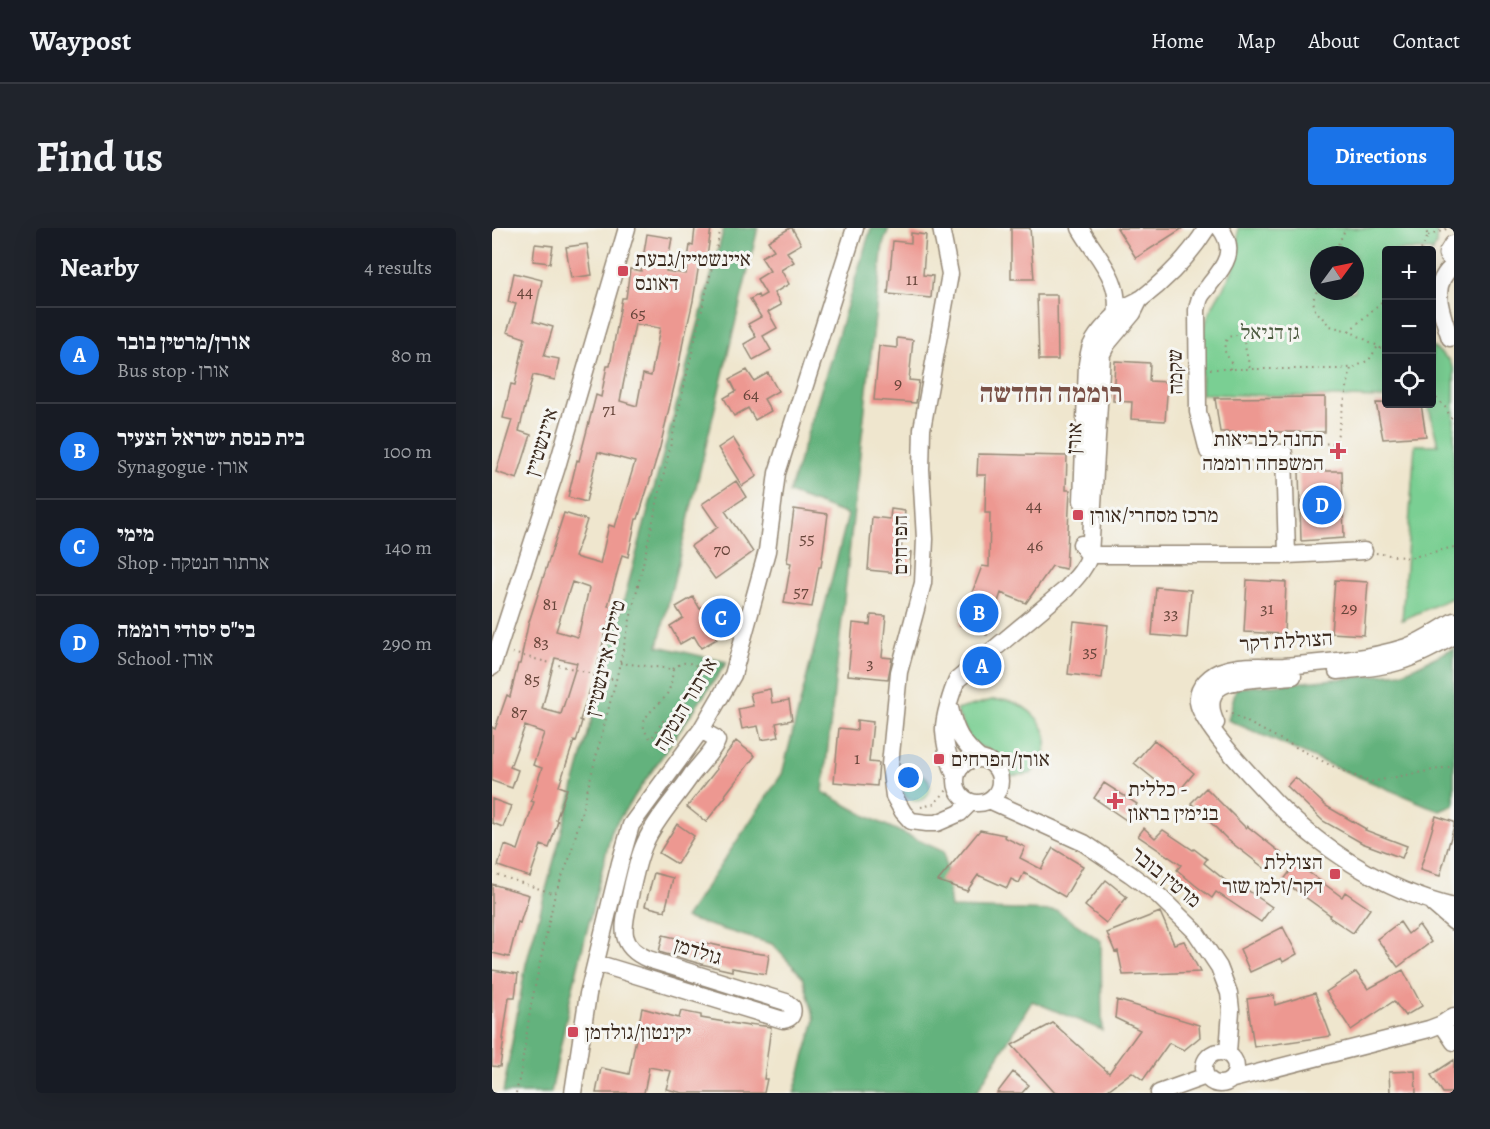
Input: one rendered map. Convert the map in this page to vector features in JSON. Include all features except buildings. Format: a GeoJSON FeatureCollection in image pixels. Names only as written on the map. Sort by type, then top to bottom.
{"type":"FeatureCollection","features":[{"type":"Feature","properties":{"kind":"street","name":"ארתור הנטקה"},"geometry":{"type":"LineString","coordinates":[[573,1093],[588,994],[631,825],[701,730],[733,675],[766,551],[777,473],[855,228]]}},
{"type":"Feature","properties":{"kind":"street","name":"הפרחים"},"geometry":{"type":"LineString","coordinates":[[941,228],[950,274],[921,429],[923,584],[899,672],[890,765],[894,796],[906,818],[911,821],[937,823],[960,813],[971,802]]}},
{"type":"Feature","properties":{"kind":"street"},"geometry":{"type":"LineString","coordinates":[[1080,228],[1115,286],[1116,316]]}},
{"type":"Feature","properties":{"kind":"street"},"geometry":{"type":"LineString","coordinates":[[1111,277],[1129,293],[1140,299],[1179,265],[1207,228]]}},
{"type":"Feature","properties":{"kind":"street","name":"שקמה"},"geometry":{"type":"LineString","coordinates":[[1220,228],[1229,247],[1227,260],[1201,296],[1197,310],[1198,412],[1208,451],[1284,453]]}},
{"type":"Feature","properties":{"kind":"street","name":"איינשטיין"},"geometry":{"type":"LineString","coordinates":[[492,667],[556,470],[626,229]]}},
{"type":"Feature","properties":{"kind":"street"},"geometry":{"type":"LineString","coordinates":[[1436,270],[1440,262],[1453,254]]}},
{"type":"Feature","properties":{"kind":"street"},"geometry":{"type":"LineString","coordinates":[[1453,254],[1448,270],[1439,283],[1441,309],[1453,339]]}},
{"type":"Feature","properties":{"kind":"street","name":"אורן"},"geometry":{"type":"LineString","coordinates":[[956,782],[944,730],[957,680],[1066,590],[1087,564],[1085,549],[1087,364],[1091,347],[1098,335],[1116,316],[1140,299]]}},
{"type":"Feature","properties":{"kind":"street","name":"אורן"},"geometry":{"type":"LineString","coordinates":[[1085,549],[1102,354],[1107,344],[1133,313],[1140,299]]}},
{"type":"Feature","properties":{"kind":"street"},"geometry":{"type":"LineString","coordinates":[[1436,315],[1453,339]]}},
{"type":"Feature","properties":{"kind":"street"},"geometry":{"type":"LineString","coordinates":[[1284,453],[1287,555]]}},
{"type":"Feature","properties":{"kind":"street"},"geometry":{"type":"LineString","coordinates":[[1085,549],[1287,555],[1364,551]]}},
{"type":"Feature","properties":{"kind":"street","name":"הצוללת דקר"},"geometry":{"type":"LineString","coordinates":[[1454,621],[1408,646],[1389,652],[1328,662],[1271,667],[1235,667],[1215,674],[1206,681],[1199,691],[1198,702],[1210,726],[1234,756],[1271,798],[1308,833],[1336,855],[1393,886],[1430,902],[1454,907]]}},
{"type":"Feature","properties":{"kind":"street","name":"הצוללת דקר"},"geometry":{"type":"LineString","coordinates":[[1234,756],[1214,719],[1210,702],[1216,690],[1224,684],[1382,666],[1399,662],[1428,650],[1454,636]]}},
{"type":"Feature","properties":{"kind":"street"},"geometry":{"type":"LineString","coordinates":[[949,704],[956,731],[966,746],[980,759],[989,762],[996,769],[1000,779],[993,796],[977,803],[962,797],[956,782]]}},
{"type":"Feature","properties":{"kind":"street","name":"גולדמן"},"geometry":{"type":"LineString","coordinates":[[596,963],[783,1020],[790,1018],[792,1014],[792,1007],[786,1002],[638,955],[632,950],[624,934],[624,921],[644,844],[701,762],[716,746],[715,738],[701,730]]}},
{"type":"Feature","properties":{"kind":"street"},"geometry":{"type":"LineString","coordinates":[[944,819],[954,805],[957,774],[961,767],[966,762],[980,759]]}},
{"type":"Feature","properties":{"kind":"street","name":"מרטין בובר"},"geometry":{"type":"LineString","coordinates":[[993,796],[1029,818],[1084,843],[1130,874],[1173,908],[1195,931],[1219,967],[1229,993],[1231,1057]]}},
{"type":"Feature","properties":{"kind":"street","name":"הצוללת דקר"},"geometry":{"type":"LineString","coordinates":[[1430,902],[1454,922]]}},
{"type":"Feature","properties":{"kind":"street"},"geometry":{"type":"LineString","coordinates":[[1231,1010],[1207,1065],[1211,1082],[1220,1084],[1229,1082],[1233,1078],[1236,1070],[1231,1057]]}},
{"type":"Feature","properties":{"kind":"street"},"geometry":{"type":"LineString","coordinates":[[1233,1078],[1429,1029],[1448,1020],[1454,1042]]}},
{"type":"Feature","properties":{"kind":"street"},"geometry":{"type":"LineString","coordinates":[[1162,1092],[1207,1065],[1218,1052],[1245,1066],[1269,1070]]}},
{"type":"Feature","properties":{"kind":"path","name":"טיילת איינשטיין"},"geometry":{"type":"LineString","coordinates":[[516,1093],[522,1071],[531,1005],[555,894],[570,857],[616,680],[721,228]]}},
{"type":"Feature","properties":{"kind":"path"},"geometry":{"type":"LineString","coordinates":[[1338,246],[1346,228]]}},
{"type":"Feature","properties":{"kind":"path"},"geometry":{"type":"LineString","coordinates":[[1425,228],[1428,236]]}},
{"type":"Feature","properties":{"kind":"path"},"geometry":{"type":"LineString","coordinates":[[1423,246],[1428,236],[1449,228]]}},
{"type":"Feature","properties":{"kind":"path"},"geometry":{"type":"LineString","coordinates":[[1313,300],[1315,310],[1330,326],[1349,331],[1382,350]]}},
{"type":"Feature","properties":{"kind":"path"},"geometry":{"type":"LineString","coordinates":[[1349,331],[1384,300]]}},
{"type":"Feature","properties":{"kind":"path"},"geometry":{"type":"LineString","coordinates":[[1230,369],[1231,361],[1225,354],[1224,344],[1228,337],[1236,335],[1244,342],[1250,369]]}},
{"type":"Feature","properties":{"kind":"path"},"geometry":{"type":"LineString","coordinates":[[1209,369],[1351,368],[1369,360],[1378,346]]}},
{"type":"Feature","properties":{"kind":"path"},"geometry":{"type":"LineString","coordinates":[[1284,453],[1292,446],[1336,443],[1351,368]]}},
{"type":"Feature","properties":{"kind":"path"},"geometry":{"type":"LineString","coordinates":[[1436,399],[1445,407],[1454,423]]}},
{"type":"Feature","properties":{"kind":"path"},"geometry":{"type":"LineString","coordinates":[[1364,551],[1409,558],[1454,547]]}},
{"type":"Feature","properties":{"kind":"path"},"geometry":{"type":"LineString","coordinates":[[498,649],[616,680]]}},
{"type":"Feature","properties":{"kind":"path"},"geometry":{"type":"LineString","coordinates":[[620,663],[674,669]]}},
{"type":"Feature","properties":{"kind":"path"},"geometry":{"type":"LineString","coordinates":[[699,667],[689,688],[685,704],[680,711],[663,721],[651,739],[645,734],[643,726],[647,714],[664,698],[669,690],[674,669],[679,664],[692,663],[699,667],[707,676],[713,709]]}},
{"type":"Feature","properties":{"kind":"path"},"geometry":{"type":"LineString","coordinates":[[1210,702],[1330,765],[1370,782],[1454,766]]}},
{"type":"Feature","properties":{"kind":"path"},"geometry":{"type":"LineString","coordinates":[[920,808],[934,804],[956,782]]}},
{"type":"Feature","properties":{"kind":"path"},"geometry":{"type":"LineString","coordinates":[[492,873],[555,894]]}},
{"type":"Feature","properties":{"kind":"green space"},"geometry":{"type":"Polygon","coordinates":[[[724,228],[758,228],[658,646],[727,662],[612,829],[571,995],[551,1093],[503,1093],[526,964],[724,228]]]}},
{"type":"Feature","properties":{"kind":"green space"},"geometry":{"type":"Polygon","coordinates":[[[871,228],[889,228],[883,244],[823,792],[868,817],[944,852],[951,908],[1057,911],[1101,941],[1102,1030],[1032,1001],[976,1093],[794,1093],[815,1020],[803,977],[772,944],[685,918],[782,774],[848,515],[789,493],[871,228]]]}},
{"type":"Feature","properties":{"kind":"green space","name":"גן דניאל"},"geometry":{"type":"Polygon","coordinates":[[[1238,228],[1437,228],[1436,246],[1382,246],[1382,398],[1201,394],[1201,356],[1207,319],[1230,276],[1238,249],[1238,228]]]}},
{"type":"Feature","properties":{"kind":"green space"},"geometry":{"type":"Polygon","coordinates":[[[1436,349],[1449,360],[1454,370],[1454,597],[1402,620],[1415,445],[1438,445],[1429,408],[1436,408],[1436,349]]]}},
{"type":"Feature","properties":{"kind":"green space"},"geometry":{"type":"Polygon","coordinates":[[[1454,648],[1454,805],[1440,811],[1228,720],[1236,688],[1402,673],[1454,648]]]}},
{"type":"Feature","properties":{"kind":"green space"},"geometry":{"type":"Polygon","coordinates":[[[992,700],[1006,700],[1022,707],[1042,725],[1046,741],[1045,750],[1031,774],[1009,776],[1003,763],[989,750],[976,745],[970,739],[956,710],[992,700]]]}},
{"type":"Feature","properties":{"kind":"green space"},"geometry":{"type":"Polygon","coordinates":[[[916,773],[926,777],[930,787],[926,797],[916,801],[906,797],[902,787],[906,777],[916,773]]]}},
{"type":"Feature","properties":{"kind":"place","name":"איינשטיין/גבעת דאונס"},"geometry":{"type":"Point","coordinates":[623,271]}},
{"type":"Feature","properties":{"kind":"place","name":"תחנה לבריאות המשפחה רוממה"},"geometry":{"type":"Point","coordinates":[1338,451]}},
{"type":"Feature","properties":{"kind":"place","name":"בי\"ס יסודי רוממה"},"geometry":{"type":"Point","coordinates":[1322,505]}},
{"type":"Feature","properties":{"kind":"place","name":"מרכז מסחרי/אורן"},"geometry":{"type":"Point","coordinates":[1078,515]}},
{"type":"Feature","properties":{"kind":"place","name":"בית כנסת ישראל הצעיר"},"geometry":{"type":"Point","coordinates":[979,613]}},
{"type":"Feature","properties":{"kind":"place","name":"מימי"},"geometry":{"type":"Point","coordinates":[721,618]}},
{"type":"Feature","properties":{"kind":"place","name":"אורן/מרטין בובר"},"geometry":{"type":"Point","coordinates":[982,666]}},
{"type":"Feature","properties":{"kind":"place","name":"אורן/הפרחים"},"geometry":{"type":"Point","coordinates":[939,759]}},
{"type":"Feature","properties":{"kind":"place","name":"כללית - בנימין בראון"},"geometry":{"type":"Point","coordinates":[1115,801]}},
{"type":"Feature","properties":{"kind":"place","name":"הצוללת דקר/זלמן שזר"},"geometry":{"type":"Point","coordinates":[1335,874]}},
{"type":"Feature","properties":{"kind":"place","name":"יקינטון/גולדמן"},"geometry":{"type":"Point","coordinates":[573,1032]}},
{"type":"Feature","properties":{"kind":"district","name":"רוממה החדשה"},"geometry":{"type":"Point","coordinates":[1051,393]}}]}
